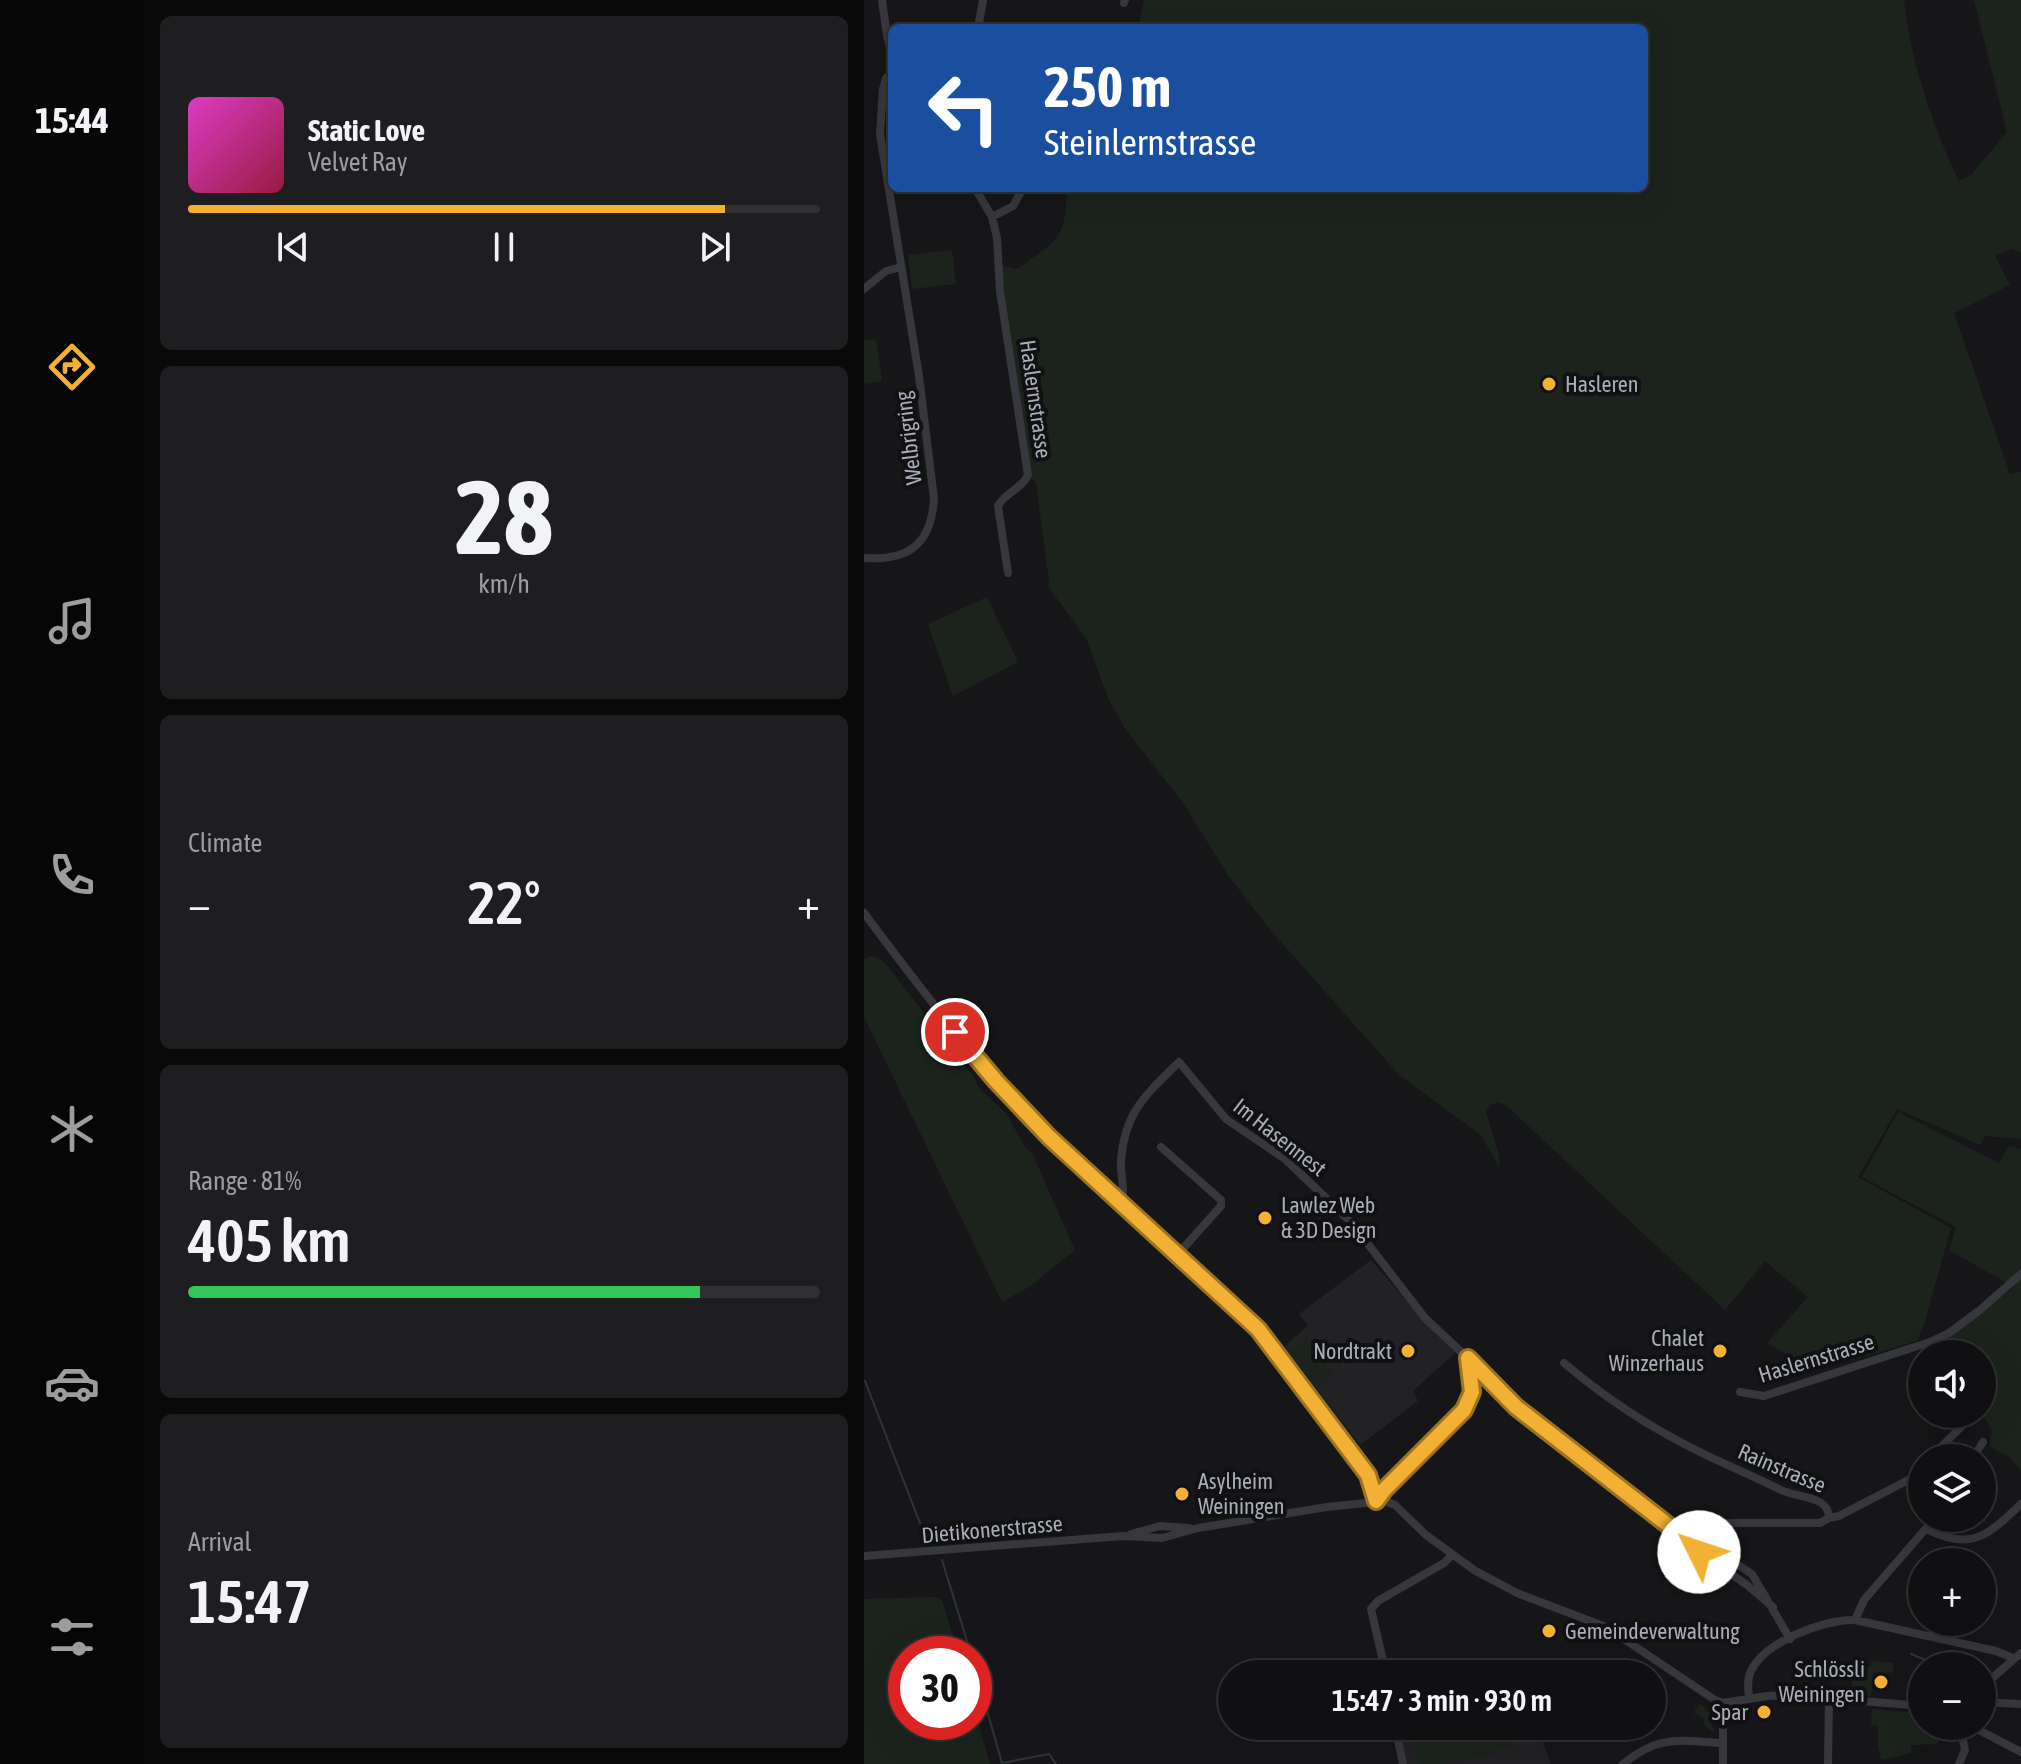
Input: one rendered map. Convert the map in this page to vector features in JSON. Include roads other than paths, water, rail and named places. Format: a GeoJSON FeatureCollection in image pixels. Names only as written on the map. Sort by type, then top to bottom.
{"type":"FeatureCollection","features":[{"type":"Feature","properties":{"kind":"street"},"geometry":{"type":"LineString","coordinates":[[882,0],[888,40]]}},
{"type":"Feature","properties":{"kind":"street"},"geometry":{"type":"LineString","coordinates":[[979,24],[983,0]]}},
{"type":"Feature","properties":{"kind":"street","name":"Welbrigring"},"geometry":{"type":"LineString","coordinates":[[888,76],[883,89],[880,134],[888,185]]}},
{"type":"Feature","properties":{"kind":"street","name":"Welbrigring"},"geometry":{"type":"LineString","coordinates":[[864,558],[900,556],[914,548],[927,534],[933,517],[934,499],[919,376],[889,192]]}},
{"type":"Feature","properties":{"kind":"street"},"geometry":{"type":"LineString","coordinates":[[977,192],[992,217],[1013,206],[1021,192]]}},
{"type":"Feature","properties":{"kind":"street","name":"Haslernstrasse"},"geometry":{"type":"LineString","coordinates":[[992,217],[1028,475],[1022,486],[1005,496],[998,506],[1008,573]]}},
{"type":"Feature","properties":{"kind":"street"},"geometry":{"type":"LineString","coordinates":[[864,289],[886,271],[901,267]]}},
{"type":"Feature","properties":{"kind":"street"},"geometry":{"type":"LineString","coordinates":[[864,913],[996,1081],[1049,1137],[1236,1306],[1275,1349],[1368,1475],[1376,1501]]}},
{"type":"Feature","properties":{"kind":"street","name":"Im Hasennest"},"geometry":{"type":"LineString","coordinates":[[1121,1204],[1124,1196],[1121,1163],[1128,1120],[1137,1104],[1179,1062],[1226,1119],[1285,1159],[1351,1222],[1410,1302],[1468,1358]]}},
{"type":"Feature","properties":{"kind":"street"},"geometry":{"type":"LineString","coordinates":[[1161,1147],[1221,1200],[1221,1206],[1178,1254]]}},
{"type":"Feature","properties":{"kind":"street","name":"Haslernstrasse"},"geometry":{"type":"LineString","coordinates":[[1740,1392],[1764,1396],[1930,1342],[1957,1328],[2021,1274]]}},
{"type":"Feature","properties":{"kind":"street"},"geometry":{"type":"LineString","coordinates":[[1376,1501],[1464,1410],[1472,1392],[1468,1358]]}},
{"type":"Feature","properties":{"kind":"street"},"geometry":{"type":"LineString","coordinates":[[1468,1358],[1516,1407],[1773,1607]]}},
{"type":"Feature","properties":{"kind":"street","name":"Rainstrasse"},"geometry":{"type":"LineString","coordinates":[[1564,1363],[1608,1398],[1676,1440],[1785,1492],[1823,1503],[1828,1509],[1829,1518],[1824,1522],[1717,1523],[1707,1528],[1706,1544],[1752,1574],[1790,1639]]}},
{"type":"Feature","properties":{"kind":"street"},"geometry":{"type":"LineString","coordinates":[[1944,1444],[1960,1428]]}},
{"type":"Feature","properties":{"kind":"street"},"geometry":{"type":"LineString","coordinates":[[1829,1518],[1839,1516],[1908,1480]]}},
{"type":"Feature","properties":{"kind":"street"},"geometry":{"type":"LineString","coordinates":[[1376,1501],[1395,1505],[1452,1555],[1517,1593],[1606,1627],[1715,1700],[1723,1703],[1789,1695],[1908,1705]]}},
{"type":"Feature","properties":{"kind":"street","name":"Dietikonerstrasse"},"geometry":{"type":"LineString","coordinates":[[864,1556],[1123,1536],[1162,1538],[1198,1528],[1376,1501]]}},
{"type":"Feature","properties":{"kind":"street"},"geometry":{"type":"LineString","coordinates":[[1996,1526],[2021,1504]]}},
{"type":"Feature","properties":{"kind":"street"},"geometry":{"type":"LineString","coordinates":[[1855,1620],[1864,1600],[1923,1532]]}},
{"type":"Feature","properties":{"kind":"street"},"geometry":{"type":"LineString","coordinates":[[1934,1532],[1954,1540],[1975,1540],[1989,1532]]}},
{"type":"Feature","properties":{"kind":"street"},"geometry":{"type":"LineString","coordinates":[[1383,1660],[1371,1609],[1378,1601],[1444,1563],[1452,1555]]}},
{"type":"Feature","properties":{"kind":"street"},"geometry":{"type":"LineString","coordinates":[[1749,1698],[1748,1685],[1753,1668],[1773,1648],[1822,1623],[1837,1619],[1855,1620],[2017,1656]]}},
{"type":"Feature","properties":{"kind":"street"},"geometry":{"type":"LineString","coordinates":[[1996,1675],[2017,1656]]}},
{"type":"Feature","properties":{"kind":"street"},"geometry":{"type":"LineString","coordinates":[[1828,1764],[1829,1698]]}},
{"type":"Feature","properties":{"kind":"street"},"geometry":{"type":"LineString","coordinates":[[1723,1703],[1723,1764]]}},
{"type":"Feature","properties":{"kind":"street"},"geometry":{"type":"LineString","coordinates":[[1996,1703],[2021,1704]]}},
{"type":"Feature","properties":{"kind":"street"},"geometry":{"type":"LineString","coordinates":[[1996,1739],[2021,1752]]}},
{"type":"Feature","properties":{"kind":"street"},"geometry":{"type":"LineString","coordinates":[[1398,1740],[1403,1764]]}},
{"type":"Feature","properties":{"kind":"street"},"geometry":{"type":"LineString","coordinates":[[1959,1764],[1965,1750],[1963,1740]]}},
{"type":"Feature","properties":{"kind":"street"},"geometry":{"type":"LineString","coordinates":[[1623,1764],[1643,1749],[1660,1742],[1723,1743]]}},
{"type":"Feature","properties":{"kind":"waterway"},"geometry":{"type":"LineString","coordinates":[[865,1381],[930,1542]]}},
{"type":"Feature","properties":{"kind":"waterway"},"geometry":{"type":"LineString","coordinates":[[942,1560],[965,1636]]}},
{"type":"Feature","properties":{"kind":"waterway"},"geometry":{"type":"LineString","coordinates":[[992,1728],[1002,1763],[1049,1754],[1056,1764]]}},
{"type":"Feature","properties":{"kind":"place","name":"Hasleren"},"geometry":{"type":"Point","coordinates":[1549,384]}},
{"type":"Feature","properties":{"kind":"place","name":"Lawlez Web & 3D Design"},"geometry":{"type":"Point","coordinates":[1265,1218]}},
{"type":"Feature","properties":{"kind":"place","name":"Nordtrakt"},"geometry":{"type":"Point","coordinates":[1408,1351]}},
{"type":"Feature","properties":{"kind":"place","name":"Chalet Winzerhaus"},"geometry":{"type":"Point","coordinates":[1720,1351]}},
{"type":"Feature","properties":{"kind":"place","name":"Asylheim Weiningen"},"geometry":{"type":"Point","coordinates":[1182,1494]}},
{"type":"Feature","properties":{"kind":"place","name":"Gemeindeverwaltung"},"geometry":{"type":"Point","coordinates":[1549,1631]}},
{"type":"Feature","properties":{"kind":"place","name":"Schlössli Weiningen"},"geometry":{"type":"Point","coordinates":[1881,1682]}},
{"type":"Feature","properties":{"kind":"place","name":"Spar"},"geometry":{"type":"Point","coordinates":[1764,1712]}}]}
